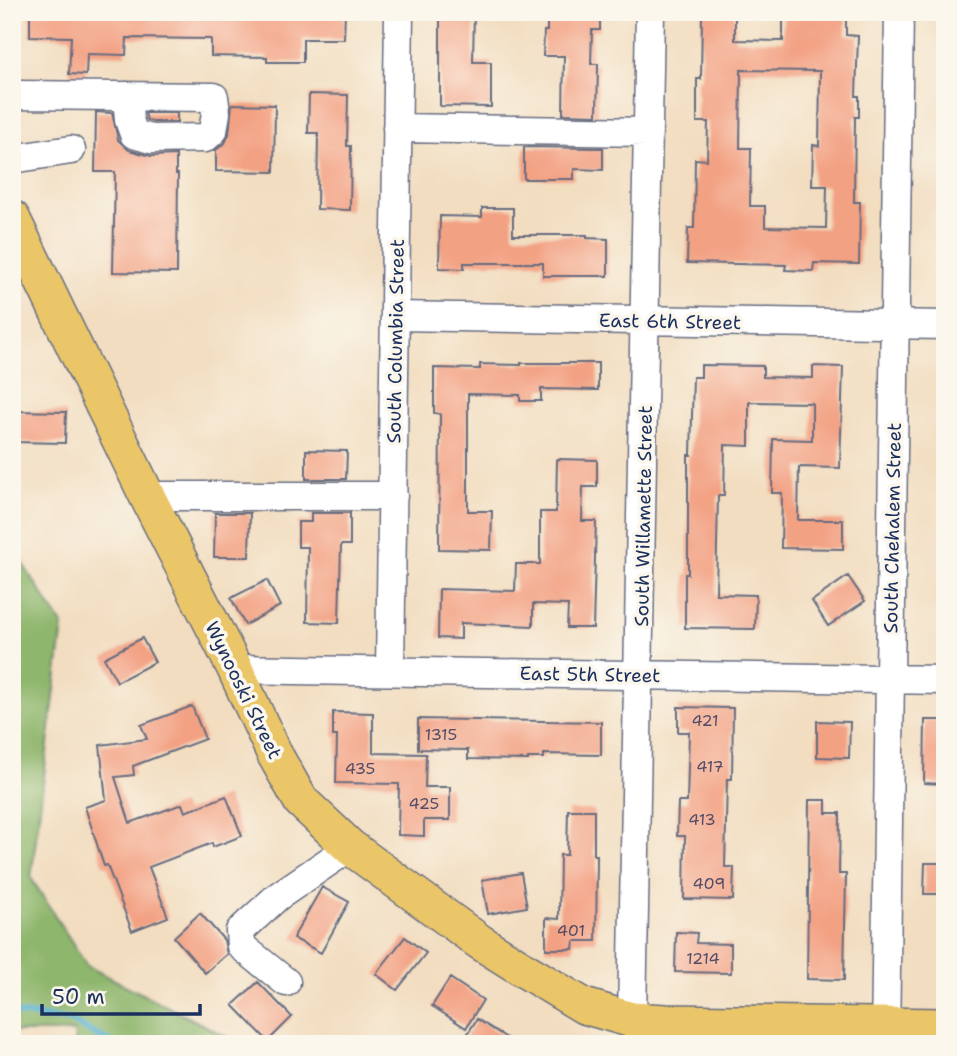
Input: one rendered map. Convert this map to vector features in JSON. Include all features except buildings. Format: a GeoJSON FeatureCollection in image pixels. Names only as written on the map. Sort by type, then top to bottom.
{"type":"FeatureCollection","features":[{"type":"Feature","properties":{"kind":"main road","name":"Wynooski Street"},"geometry":{"type":"LineString","coordinates":[[12,218],[275,755],[301,801],[350,847],[480,942],[584,1006],[632,1020],[886,1034],[945,1026]]}},
{"type":"Feature","properties":{"kind":"street","name":"South Columbia Street"},"geometry":{"type":"LineString","coordinates":[[390,670],[399,12]]}},
{"type":"Feature","properties":{"kind":"street","name":"South Willamette Street"},"geometry":{"type":"LineString","coordinates":[[632,1020],[650,12]]}},
{"type":"Feature","properties":{"kind":"street","name":"South Chehalem Street"},"geometry":{"type":"LineString","coordinates":[[886,1034],[899,12]]}},
{"type":"Feature","properties":{"kind":"street"},"geometry":{"type":"LineString","coordinates":[[12,97],[127,96]]}},
{"type":"Feature","properties":{"kind":"street"},"geometry":{"type":"LineString","coordinates":[[397,128],[648,132]]}},
{"type":"Feature","properties":{"kind":"street"},"geometry":{"type":"LineString","coordinates":[[12,159],[71,150]]}},
{"type":"Feature","properties":{"kind":"street","name":"East 6th Street"},"geometry":{"type":"LineString","coordinates":[[395,316],[945,325]]}},
{"type":"Feature","properties":{"kind":"street"},"geometry":{"type":"LineString","coordinates":[[147,496],[393,496]]}},
{"type":"Feature","properties":{"kind":"street","name":"East 5th Street"},"geometry":{"type":"LineString","coordinates":[[235,669],[945,680]]}},
{"type":"Feature","properties":{"kind":"street"},"geometry":{"type":"LineString","coordinates":[[286,982],[241,946],[240,931],[277,897],[350,847]]}},
{"type":"Feature","properties":{"kind":"green space"},"geometry":{"type":"Polygon","coordinates":[[[12,555],[17,555],[63,626],[31,878],[87,966],[241,1044],[75,1044],[75,1032],[12,1032],[12,555]]]}},
{"type":"Feature","properties":{"kind":"waterway"},"geometry":{"type":"LineString","coordinates":[[12,1013],[68,1020],[114,1044]]}}]}
